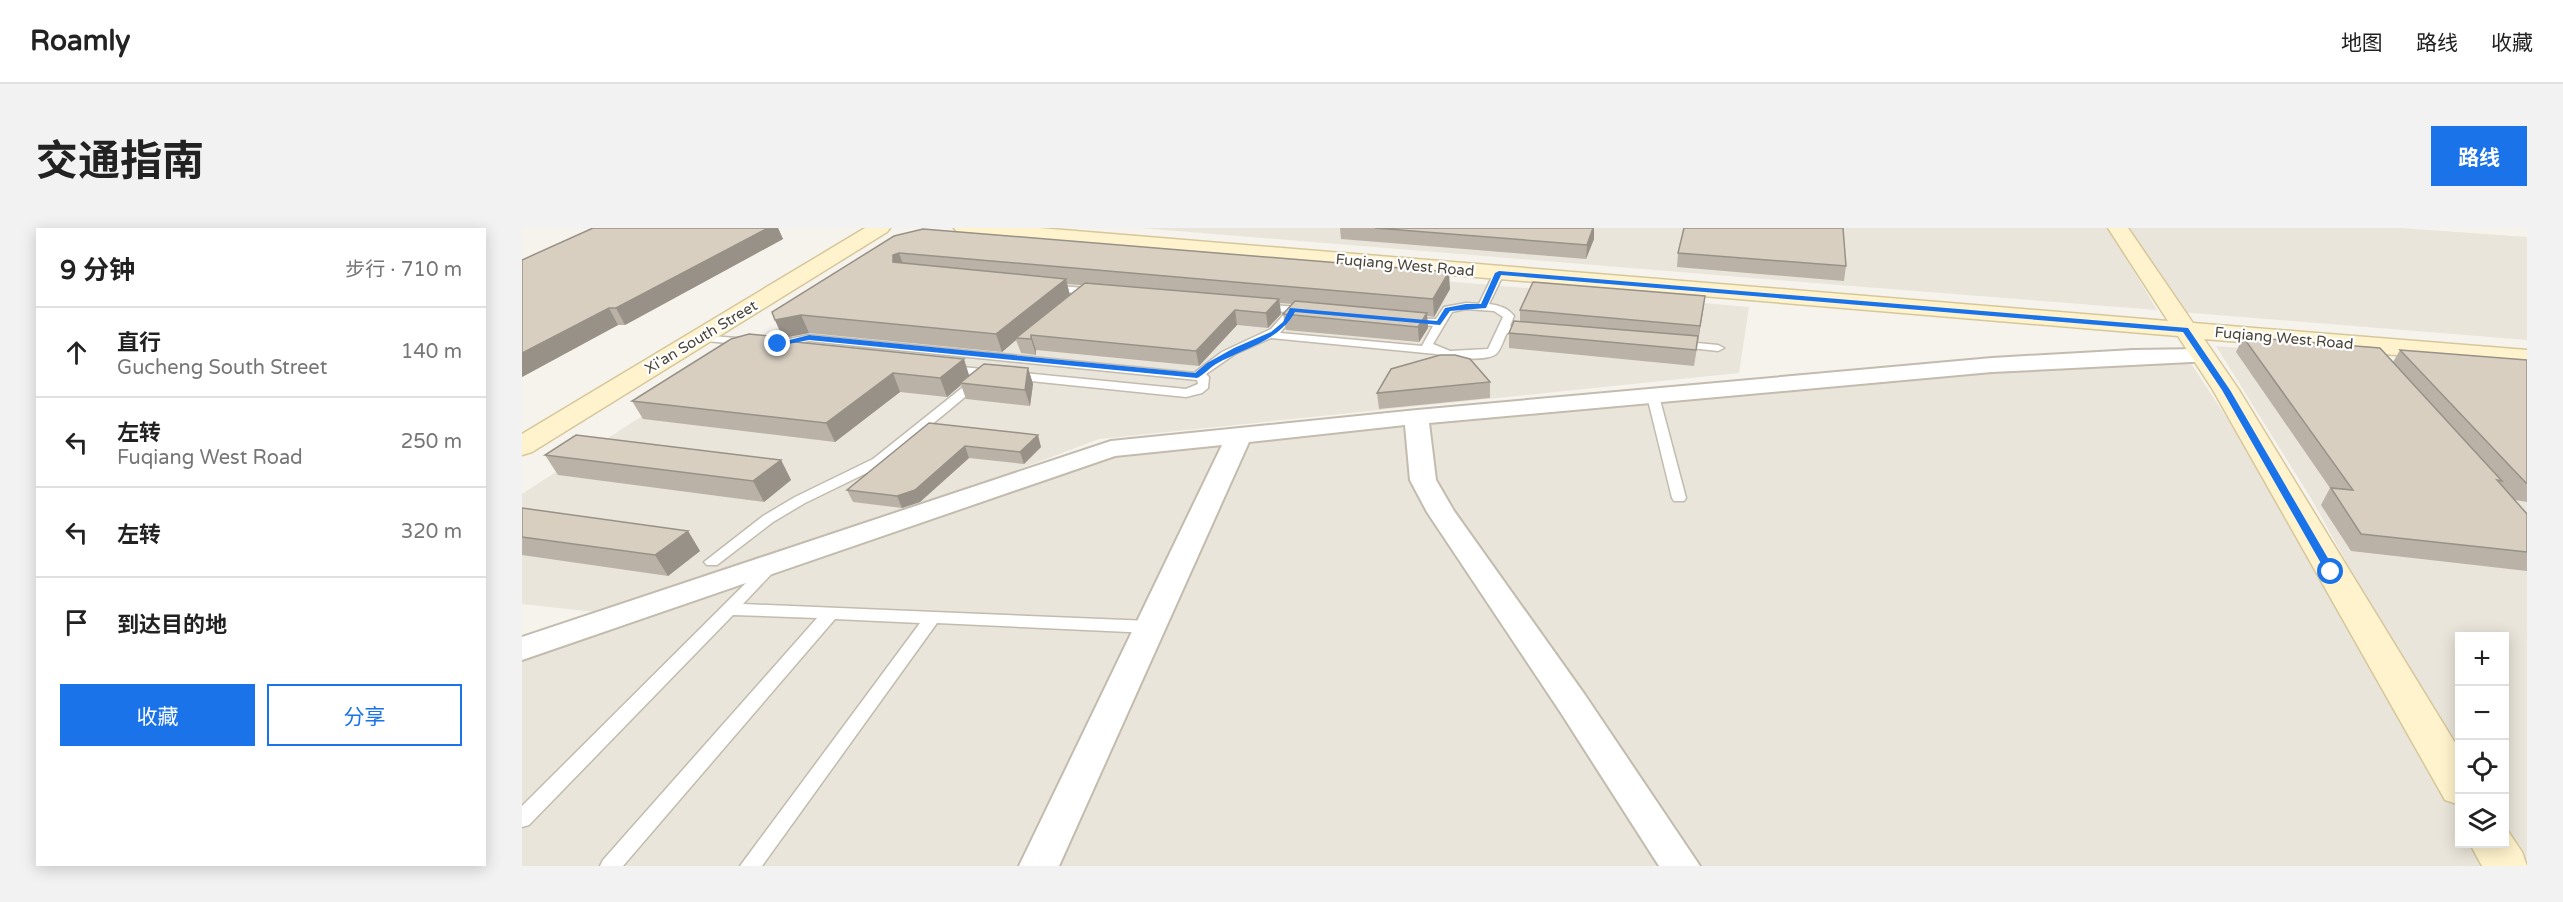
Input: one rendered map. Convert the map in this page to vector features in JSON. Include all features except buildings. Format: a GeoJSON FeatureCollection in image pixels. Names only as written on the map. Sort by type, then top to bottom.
{"type":"FeatureCollection","features":[{"type":"Feature","properties":{"kind":"street","name":"Xi'an South Street"},"geometry":{"type":"LineString","coordinates":[[522,431],[862,228]]}},
{"type":"Feature","properties":{"kind":"street","name":"Xi'an South Street"},"geometry":{"type":"LineString","coordinates":[[522,446],[880,228]]}},
{"type":"Feature","properties":{"kind":"street","name":"Fuqiang West Road"},"geometry":{"type":"LineString","coordinates":[[964,228],[1499,273],[2194,343],[2364,345],[2527,358]]}},
{"type":"Feature","properties":{"kind":"street"},"geometry":{"type":"LineString","coordinates":[[2118,228],[2226,390],[2455,779]]}},
{"type":"Feature","properties":{"kind":"street"},"geometry":{"type":"LineString","coordinates":[[522,649],[1082,457],[1140,444],[1992,365],[2194,343]]}},
{"type":"Feature","properties":{"kind":"street"},"geometry":{"type":"LineString","coordinates":[[1417,417],[1423,480],[1442,512],[1680,866]]}},
{"type":"Feature","properties":{"kind":"street"},"geometry":{"type":"LineString","coordinates":[[1039,866],[1240,434]]}},
{"type":"Feature","properties":{"kind":"street"},"geometry":{"type":"LineString","coordinates":[[2495,848],[2506,866]]}},
{"type":"Feature","properties":{"kind":"lane"},"geometry":{"type":"LineString","coordinates":[[1483,306],[1499,273]]}},
{"type":"Feature","properties":{"kind":"lane"},"geometry":{"type":"LineString","coordinates":[[1040,287],[1109,293]]}},
{"type":"Feature","properties":{"kind":"lane"},"geometry":{"type":"LineString","coordinates":[[1068,305],[1086,291]]}},
{"type":"Feature","properties":{"kind":"lane"},"geometry":{"type":"LineString","coordinates":[[1247,306],[1315,312]]}},
{"type":"Feature","properties":{"kind":"lane"},"geometry":{"type":"LineString","coordinates":[[1270,336],[1435,351],[1456,356],[1492,352],[1509,316],[1497,308],[1483,306],[1448,309],[1427,345],[1435,351]]}},
{"type":"Feature","properties":{"kind":"lane"},"geometry":{"type":"LineString","coordinates":[[1197,376],[1218,359],[1270,336],[1286,323],[1293,310]]}},
{"type":"Feature","properties":{"kind":"lane"},"geometry":{"type":"LineString","coordinates":[[1394,319],[1440,323]]}},
{"type":"Feature","properties":{"kind":"lane"},"geometry":{"type":"LineString","coordinates":[[1503,329],[1539,332]]}},
{"type":"Feature","properties":{"kind":"lane"},"geometry":{"type":"LineString","coordinates":[[700,338],[767,343],[809,338],[1203,376],[1204,385],[1198,390],[1186,393],[785,353],[767,343]]}},
{"type":"Feature","properties":{"kind":"lane"},"geometry":{"type":"LineString","coordinates":[[1658,343],[1718,348]]}},
{"type":"Feature","properties":{"kind":"lane"},"geometry":{"type":"LineString","coordinates":[[2364,345],[2380,362]]}},
{"type":"Feature","properties":{"kind":"lane"},"geometry":{"type":"LineString","coordinates":[[712,562],[768,519],[792,504],[878,462],[1018,346]]}},
{"type":"Feature","properties":{"kind":"lane"},"geometry":{"type":"LineString","coordinates":[[1653,396],[1679,498]]}},
{"type":"Feature","properties":{"kind":"lane"},"geometry":{"type":"LineString","coordinates":[[522,819],[773,564]]}},
{"type":"Feature","properties":{"kind":"lane"},"geometry":{"type":"LineString","coordinates":[[728,609],[1150,627]]}},
{"type":"Feature","properties":{"kind":"lane"},"geometry":{"type":"LineString","coordinates":[[610,866],[830,614]]}},
{"type":"Feature","properties":{"kind":"lane"},"geometry":{"type":"LineString","coordinates":[[750,866],[932,618]]}},
{"type":"Feature","properties":{"kind":"shaded area"},"geometry":{"type":"Polygon","coordinates":[[[1141,228],[2108,228],[2157,310],[1852,286],[1141,228]]]}},
{"type":"Feature","properties":{"kind":"shaded area"},"geometry":{"type":"Polygon","coordinates":[[[2126,228],[2401,228],[2527,237],[2527,340],[2180,312],[2126,228]]]}},
{"type":"Feature","properties":{"kind":"shaded area"},"geometry":{"type":"Polygon","coordinates":[[[939,238],[1749,307],[1739,373],[1099,439],[920,507],[595,612],[522,604],[522,494],[907,244],[939,238]]]}},
{"type":"Feature","properties":{"kind":"shaded area"},"geometry":{"type":"Polygon","coordinates":[[[2216,346],[2527,372],[2527,860],[2509,831],[2509,632],[2455,632],[2455,745],[2385,632],[2312,500],[2216,346]]]}},
{"type":"Feature","properties":{"kind":"shaded area"},"geometry":{"type":"Polygon","coordinates":[[[2190,362],[2260,468],[2455,806],[2455,848],[2479,848],[2490,866],[522,866],[522,657],[1128,450],[2078,363],[2190,362]]]}},
{"type":"Feature","properties":{"kind":"route"},"geometry":{"type":"LineString","coordinates":[[778,344],[809,338],[1197,376],[1209,364],[1236,349],[1274,334],[1286,323],[1293,310],[1440,323],[1448,309],[1483,306],[1499,273],[2185,330],[2226,390],[2331,572]]}}]}
